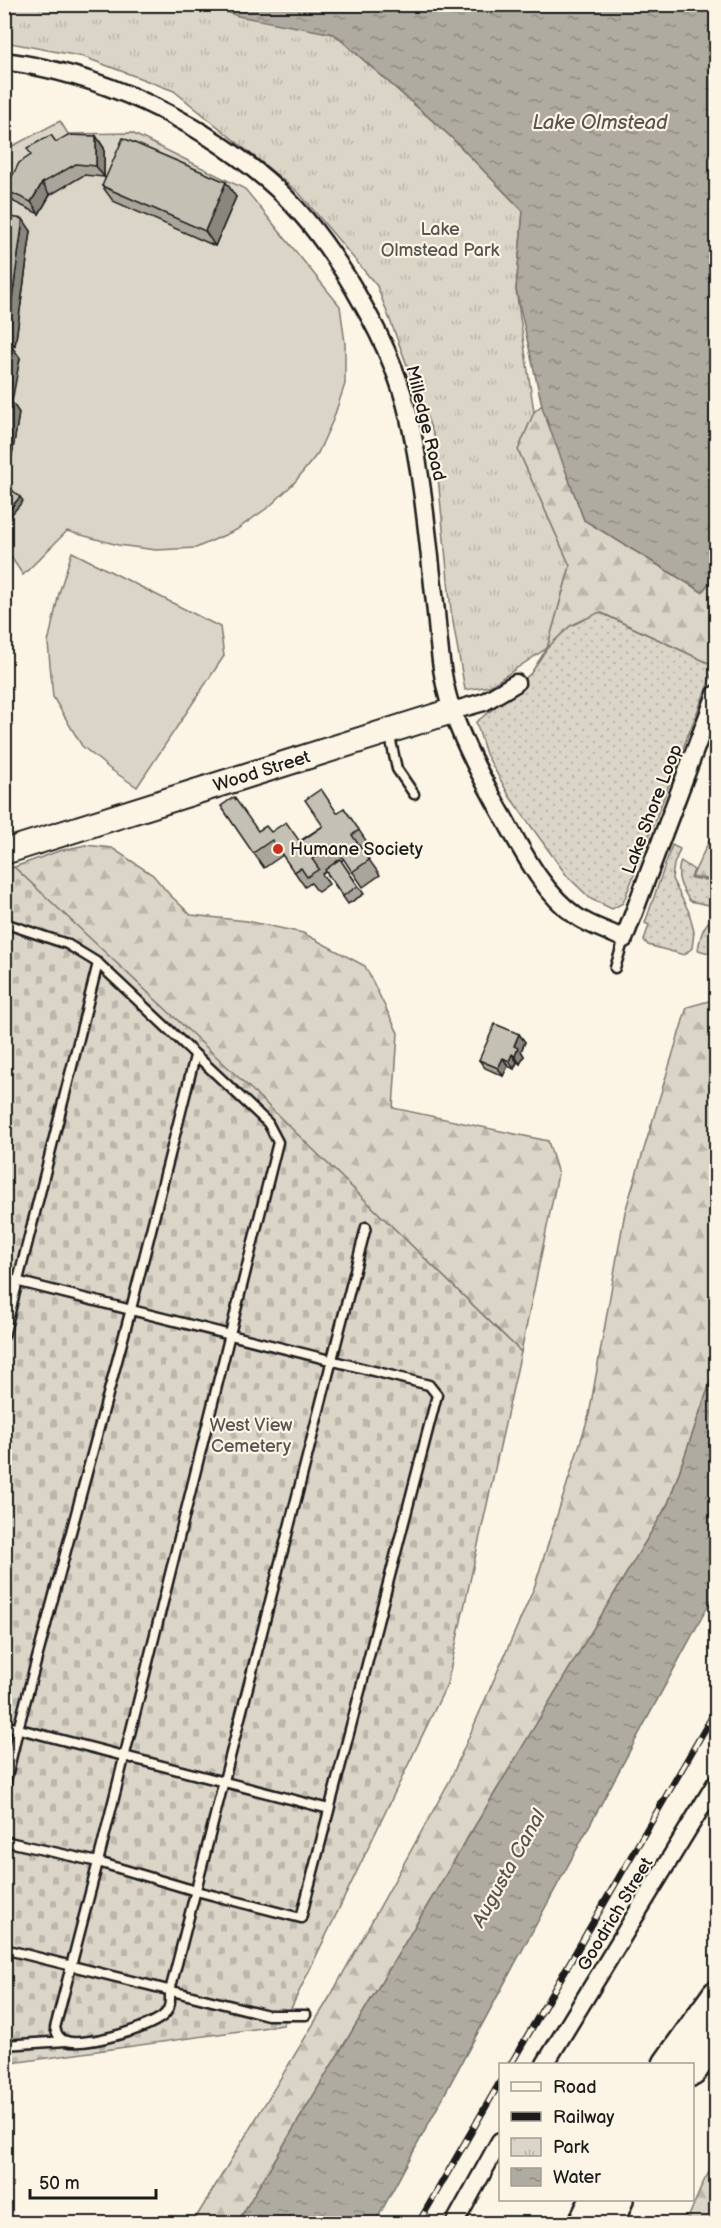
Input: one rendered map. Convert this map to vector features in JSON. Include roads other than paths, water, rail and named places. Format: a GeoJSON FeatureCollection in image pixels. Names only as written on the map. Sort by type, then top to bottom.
{"type":"FeatureCollection","features":[{"type":"Feature","properties":{"kind":"main road"},"geometry":{"type":"LineString","coordinates":[[668,2063],[717,1995]]}},
{"type":"Feature","properties":{"kind":"main road"},"geometry":{"type":"LineString","coordinates":[[694,2071],[717,2038]]}},
{"type":"Feature","properties":{"kind":"main road"},"geometry":{"type":"LineString","coordinates":[[582,2223],[593,2201]]}},
{"type":"Feature","properties":{"kind":"main road"},"geometry":{"type":"LineString","coordinates":[[609,2223],[618,2201]]}},
{"type":"Feature","properties":{"kind":"street","name":"Milledge Road"},"geometry":{"type":"LineString","coordinates":[[4,61],[38,65],[103,84],[163,111],[214,139],[269,182],[312,227],[345,272],[374,323],[395,371],[408,416],[424,497],[442,667],[452,711],[485,783],[534,870],[564,906],[579,918],[624,939]]}},
{"type":"Feature","properties":{"kind":"street","name":"Wood Street"},"geometry":{"type":"LineString","coordinates":[[4,852],[484,702],[516,683]]}},
{"type":"Feature","properties":{"kind":"street","name":"Lake Shore Loop"},"geometry":{"type":"LineString","coordinates":[[624,939],[717,694]]}},
{"type":"Feature","properties":{"kind":"street","name":"Goodrich Street"},"geometry":{"type":"LineString","coordinates":[[546,2063],[717,1783]]}},
{"type":"Feature","properties":{"kind":"street"},"geometry":{"type":"LineString","coordinates":[[454,2223],[499,2144]]}},
{"type":"Feature","properties":{"kind":"lane"},"geometry":{"type":"LineString","coordinates":[[389,731],[397,770],[414,794]]}},
{"type":"Feature","properties":{"kind":"lane"},"geometry":{"type":"LineString","coordinates":[[5,923],[67,944],[99,963],[268,1123],[278,1142],[55,2028],[57,2036],[66,2041]]}},
{"type":"Feature","properties":{"kind":"lane"},"geometry":{"type":"LineString","coordinates":[[615,968],[624,939]]}},
{"type":"Feature","properties":{"kind":"lane"},"geometry":{"type":"LineString","coordinates":[[4,1336],[99,963]]}},
{"type":"Feature","properties":{"kind":"lane"},"geometry":{"type":"LineString","coordinates":[[4,1790],[18,1729],[131,1310],[195,1056]]}},
{"type":"Feature","properties":{"kind":"lane"},"geometry":{"type":"LineString","coordinates":[[4,2045],[87,2042],[151,2022],[165,2014],[170,2006],[170,1991],[366,1227]]}},
{"type":"Feature","properties":{"kind":"lane"},"geometry":{"type":"LineString","coordinates":[[4,1278],[429,1385],[437,1395],[301,1918],[196,1891],[98,1862],[4,1841]]}},
{"type":"Feature","properties":{"kind":"lane"},"geometry":{"type":"LineString","coordinates":[[4,1725],[329,1809]]}},
{"type":"Feature","properties":{"kind":"lane"},"geometry":{"type":"LineString","coordinates":[[4,1949],[268,2015],[306,2015]]}},
{"type":"Feature","properties":{"kind":"water","name":"Lake Olmstead"},"geometry":{"type":"Polygon","coordinates":[[[207,5],[716,5],[716,574],[702,592],[584,520],[543,410],[516,290],[523,211],[449,135],[334,34],[238,16],[207,5]]]}},
{"type":"Feature","properties":{"kind":"water","name":"Augusta Canal"},"geometry":{"type":"Polygon","coordinates":[[[716,1366],[716,1591],[375,2223],[237,2223],[668,1504],[716,1366]]]}},
{"type":"Feature","properties":{"kind":"railway"},"geometry":{"type":"LineString","coordinates":[[512,2063],[716,1710]]}},
{"type":"Feature","properties":{"kind":"railway"},"geometry":{"type":"LineString","coordinates":[[418,2224],[499,2084]]}},
{"type":"Feature","properties":{"kind":"place","name":"Humane Society"},"geometry":{"type":"Point","coordinates":[278,849]}},
{"type":"Feature","properties":{"kind":"park label","name":"Lake Olmstead Park"},"geometry":{"type":"Point","coordinates":[440,239]}},
{"type":"Feature","properties":{"kind":"park label","name":"West View Cemetery"},"geometry":{"type":"Point","coordinates":[251,1435]}}]}
